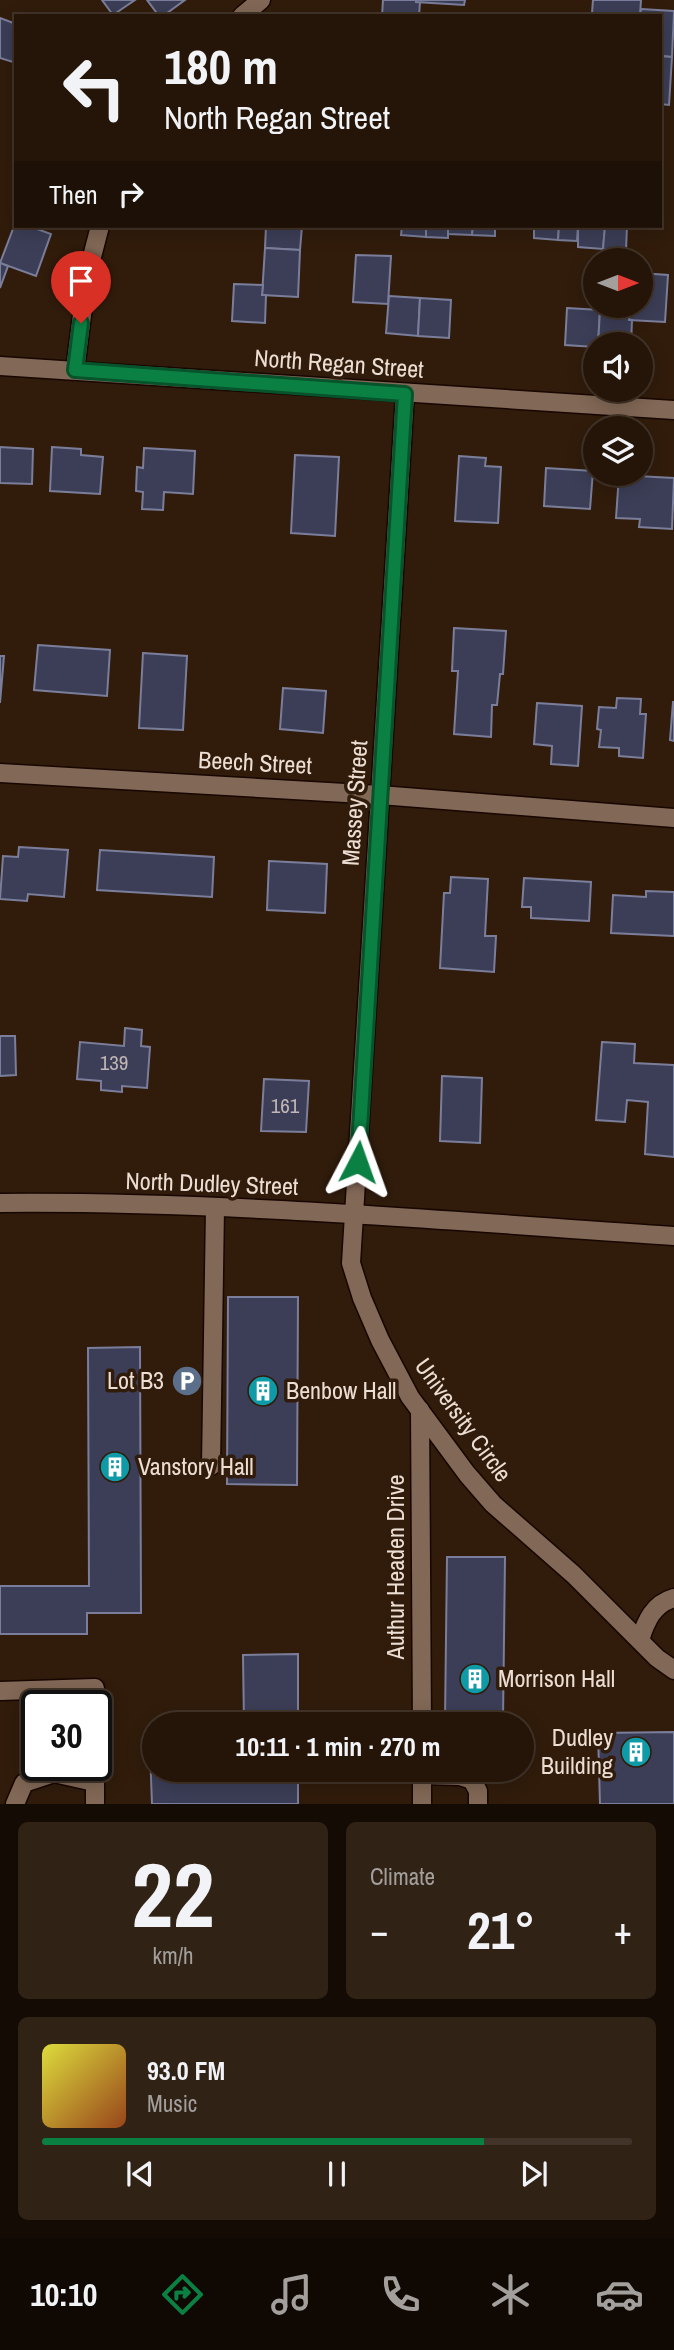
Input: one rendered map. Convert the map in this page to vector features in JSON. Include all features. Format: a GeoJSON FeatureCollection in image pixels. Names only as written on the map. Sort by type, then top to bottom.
{"type":"FeatureCollection","features":[{"type":"Feature","properties":{"kind":"street"},"geometry":{"type":"LineString","coordinates":[[244,14],[261,0]]}},
{"type":"Feature","properties":{"kind":"street"},"geometry":{"type":"LineString","coordinates":[[75,370],[87,273],[99,228]]}},
{"type":"Feature","properties":{"kind":"street","name":"North Regan Street"},"geometry":{"type":"LineString","coordinates":[[0,366],[674,410]]}},
{"type":"Feature","properties":{"kind":"street","name":"Massey Street"},"geometry":{"type":"LineString","coordinates":[[355,1215],[405,394]]}},
{"type":"Feature","properties":{"kind":"street","name":"Beech Street"},"geometry":{"type":"LineString","coordinates":[[0,774],[380,795],[674,818]]}},
{"type":"Feature","properties":{"kind":"street","name":"North Dudley Street"},"geometry":{"type":"LineString","coordinates":[[0,1203],[215,1208],[674,1236]]}},
{"type":"Feature","properties":{"kind":"street"},"geometry":{"type":"LineString","coordinates":[[211,1466],[215,1208]]}},
{"type":"Feature","properties":{"kind":"street","name":"University Circle"},"geometry":{"type":"LineString","coordinates":[[355,1215],[351,1263],[362,1298],[380,1340],[420,1410],[467,1474],[493,1504],[574,1575],[657,1658],[674,1670]]}},
{"type":"Feature","properties":{"kind":"street","name":"Authur Headen Drive"},"geometry":{"type":"LineString","coordinates":[[420,1410],[422,1712]]}},
{"type":"Feature","properties":{"kind":"street"},"geometry":{"type":"LineString","coordinates":[[639,1640],[647,1619],[657,1607],[674,1598]]}},
{"type":"Feature","properties":{"kind":"street"},"geometry":{"type":"LineString","coordinates":[[0,1691],[21,1692]]}},
{"type":"Feature","properties":{"kind":"street"},"geometry":{"type":"LineString","coordinates":[[15,1804],[24,1783],[30,1781]]}},
{"type":"Feature","properties":{"kind":"street"},"geometry":{"type":"LineString","coordinates":[[95,1781],[95,1804]]}},
{"type":"Feature","properties":{"kind":"street"},"geometry":{"type":"LineString","coordinates":[[422,1782],[422,1804]]}},
{"type":"Feature","properties":{"kind":"street"},"geometry":{"type":"LineString","coordinates":[[473,1782],[478,1791],[478,1804]]}},
{"type":"Feature","properties":{"kind":"building"},"geometry":{"type":"Polygon","coordinates":[[[102,0],[135,0],[114,14],[102,0]]]}},
{"type":"Feature","properties":{"kind":"building"},"geometry":{"type":"Polygon","coordinates":[[[147,0],[185,0],[166,14],[158,14],[147,0]]]}},
{"type":"Feature","properties":{"kind":"building"},"geometry":{"type":"Polygon","coordinates":[[[383,0],[420,2],[419,14],[382,14],[383,0]]]}},
{"type":"Feature","properties":{"kind":"building"},"geometry":{"type":"Polygon","coordinates":[[[416,0],[465,0],[464,5],[416,0]]]}},
{"type":"Feature","properties":{"kind":"building"},"geometry":{"type":"Polygon","coordinates":[[[593,0],[641,0],[640,14],[592,13],[593,0]]]}},
{"type":"Feature","properties":{"kind":"building"},"geometry":{"type":"Polygon","coordinates":[[[641,9],[674,11],[672,57],[662,56],[662,14],[640,14],[641,9]]]}},
{"type":"Feature","properties":{"kind":"building"},"geometry":{"type":"Polygon","coordinates":[[[0,18],[14,23],[14,62],[0,58],[0,18]]]}},
{"type":"Feature","properties":{"kind":"building"},"geometry":{"type":"Polygon","coordinates":[[[662,56],[672,57],[669,105],[662,104],[662,56]]]}},
{"type":"Feature","properties":{"kind":"building"},"geometry":{"type":"Polygon","coordinates":[[[14,226],[34,228],[51,234],[36,276],[0,263],[14,226]]]}},
{"type":"Feature","properties":{"kind":"building"},"geometry":{"type":"Polygon","coordinates":[[[266,228],[302,228],[300,250],[265,248],[266,228]]]}},
{"type":"Feature","properties":{"kind":"building"},"geometry":{"type":"Polygon","coordinates":[[[402,228],[426,228],[426,237],[401,235],[402,228]]]}},
{"type":"Feature","properties":{"kind":"building"},"geometry":{"type":"Polygon","coordinates":[[[426,228],[448,228],[448,238],[426,237],[426,228]]]}},
{"type":"Feature","properties":{"kind":"building"},"geometry":{"type":"Polygon","coordinates":[[[448,228],[473,228],[472,235],[448,234],[448,228]]]}},
{"type":"Feature","properties":{"kind":"building"},"geometry":{"type":"Polygon","coordinates":[[[473,228],[495,228],[495,236],[472,235],[473,228]]]}},
{"type":"Feature","properties":{"kind":"building"},"geometry":{"type":"Polygon","coordinates":[[[534,228],[559,228],[558,240],[534,238],[534,228]]]}},
{"type":"Feature","properties":{"kind":"building"},"geometry":{"type":"Polygon","coordinates":[[[559,228],[578,228],[577,241],[558,240],[559,228]]]}},
{"type":"Feature","properties":{"kind":"building"},"geometry":{"type":"Polygon","coordinates":[[[578,228],[605,228],[603,248],[578,247],[578,228]]]}},
{"type":"Feature","properties":{"kind":"building"},"geometry":{"type":"Polygon","coordinates":[[[605,228],[627,228],[626,248],[603,248],[605,228]]]}},
{"type":"Feature","properties":{"kind":"building"},"geometry":{"type":"Polygon","coordinates":[[[265,248],[300,250],[298,297],[262,295],[265,248]]]}},
{"type":"Feature","properties":{"kind":"building"},"geometry":{"type":"Polygon","coordinates":[[[356,255],[391,256],[388,304],[353,302],[356,255]]]}},
{"type":"Feature","properties":{"kind":"building"},"geometry":{"type":"Polygon","coordinates":[[[0,263],[8,266],[0,288],[0,263]]]}},
{"type":"Feature","properties":{"kind":"building"},"geometry":{"type":"Polygon","coordinates":[[[653,274],[668,275],[665,322],[629,320],[653,318],[653,274]]]}},
{"type":"Feature","properties":{"kind":"building"},"geometry":{"type":"Polygon","coordinates":[[[234,284],[263,285],[262,295],[266,295],[265,323],[232,321],[234,284]]]}},
{"type":"Feature","properties":{"kind":"building"},"geometry":{"type":"Polygon","coordinates":[[[389,296],[420,298],[418,336],[386,333],[389,296]]]}},
{"type":"Feature","properties":{"kind":"building"},"geometry":{"type":"Polygon","coordinates":[[[420,298],[451,300],[449,338],[418,336],[420,298]]]}},
{"type":"Feature","properties":{"kind":"building"},"geometry":{"type":"Polygon","coordinates":[[[567,308],[583,309],[583,318],[600,318],[599,332],[583,332],[583,346],[565,345],[567,308]]]}},
{"type":"Feature","properties":{"kind":"building"},"geometry":{"type":"Polygon","coordinates":[[[600,318],[632,320],[632,332],[599,332],[600,318]]]}},
{"type":"Feature","properties":{"kind":"building"},"geometry":{"type":"Polygon","coordinates":[[[0,447],[33,449],[32,484],[0,483],[0,447]]]}},
{"type":"Feature","properties":{"kind":"building"},"geometry":{"type":"Polygon","coordinates":[[[52,447],[81,449],[81,455],[103,457],[100,494],[50,491],[52,447]]]}},
{"type":"Feature","properties":{"kind":"building"},"geometry":{"type":"Polygon","coordinates":[[[144,448],[195,451],[193,494],[164,492],[163,510],[142,509],[143,492],[136,491],[137,467],[143,468],[144,448]]]}},
{"type":"Feature","properties":{"kind":"building"},"geometry":{"type":"Polygon","coordinates":[[[295,455],[339,457],[335,536],[291,533],[295,455]]]}},
{"type":"Feature","properties":{"kind":"building"},"geometry":{"type":"Polygon","coordinates":[[[459,456],[486,458],[485,466],[501,467],[498,523],[455,521],[459,456]]]}},
{"type":"Feature","properties":{"kind":"building"},"geometry":{"type":"Polygon","coordinates":[[[546,468],[583,470],[583,486],[592,486],[590,509],[544,506],[546,468]]]}},
{"type":"Feature","properties":{"kind":"building"},"geometry":{"type":"Polygon","coordinates":[[[653,477],[674,478],[672,529],[639,527],[640,519],[616,518],[618,486],[653,486],[653,477]]]}},
{"type":"Feature","properties":{"kind":"building"},"geometry":{"type":"Polygon","coordinates":[[[454,628],[506,631],[503,674],[500,674],[497,705],[492,705],[491,737],[454,734],[458,671],[452,671],[454,628]]]}},
{"type":"Feature","properties":{"kind":"building"},"geometry":{"type":"Polygon","coordinates":[[[38,645],[110,650],[107,696],[34,690],[38,645]]]}},
{"type":"Feature","properties":{"kind":"building"},"geometry":{"type":"Polygon","coordinates":[[[143,653],[187,656],[183,730],[139,728],[143,653]]]}},
{"type":"Feature","properties":{"kind":"building"},"geometry":{"type":"Polygon","coordinates":[[[0,656],[4,656],[0,703],[0,656]]]}},
{"type":"Feature","properties":{"kind":"building"},"geometry":{"type":"Polygon","coordinates":[[[283,688],[326,691],[323,733],[280,729],[283,688]]]}},
{"type":"Feature","properties":{"kind":"building"},"geometry":{"type":"Polygon","coordinates":[[[617,698],[641,699],[640,714],[646,714],[643,758],[619,756],[619,748],[599,747],[599,707],[616,708],[617,698]]]}},
{"type":"Feature","properties":{"kind":"building"},"geometry":{"type":"Polygon","coordinates":[[[674,702],[674,741],[670,740],[674,702]]]}},
{"type":"Feature","properties":{"kind":"building"},"geometry":{"type":"Polygon","coordinates":[[[537,703],[582,706],[578,766],[551,764],[552,746],[534,744],[537,703]]]}},
{"type":"Feature","properties":{"kind":"building"},"geometry":{"type":"Polygon","coordinates":[[[19,847],[68,850],[64,897],[28,894],[27,901],[0,899],[3,856],[18,857],[19,847]]]}},
{"type":"Feature","properties":{"kind":"building"},"geometry":{"type":"Polygon","coordinates":[[[100,850],[214,857],[212,897],[97,890],[100,850]]]}},
{"type":"Feature","properties":{"kind":"building"},"geometry":{"type":"Polygon","coordinates":[[[269,861],[327,864],[325,913],[267,910],[269,861]]]}},
{"type":"Feature","properties":{"kind":"building"},"geometry":{"type":"Polygon","coordinates":[[[451,877],[488,879],[485,936],[496,936],[494,972],[440,968],[444,893],[450,893],[451,877]]]}},
{"type":"Feature","properties":{"kind":"building"},"geometry":{"type":"Polygon","coordinates":[[[524,878],[591,882],[589,921],[531,918],[531,907],[522,907],[524,878]]]}},
{"type":"Feature","properties":{"kind":"building"},"geometry":{"type":"Polygon","coordinates":[[[646,891],[674,892],[674,936],[611,933],[613,895],[646,897],[646,891]]]}},
{"type":"Feature","properties":{"kind":"building"},"geometry":{"type":"Polygon","coordinates":[[[125,1028],[142,1030],[141,1046],[150,1047],[147,1088],[122,1086],[122,1092],[101,1090],[101,1081],[77,1079],[80,1042],[124,1046],[125,1028]]]}},
{"type":"Feature","properties":{"kind":"building"},"geometry":{"type":"Polygon","coordinates":[[[0,1036],[15,1036],[16,1075],[0,1076],[0,1036]]]}},
{"type":"Feature","properties":{"kind":"building"},"geometry":{"type":"Polygon","coordinates":[[[602,1042],[635,1044],[634,1063],[674,1065],[674,1157],[645,1154],[648,1102],[627,1100],[625,1122],[596,1120],[602,1042]]]}},
{"type":"Feature","properties":{"kind":"building"},"geometry":{"type":"Polygon","coordinates":[[[442,1076],[482,1078],[480,1143],[440,1141],[442,1076]]]}},
{"type":"Feature","properties":{"kind":"building"},"geometry":{"type":"Polygon","coordinates":[[[264,1079],[309,1081],[306,1132],[261,1131],[264,1079]]]}},
{"type":"Feature","properties":{"kind":"building","name":"Benbow Hall"},"geometry":{"type":"Polygon","coordinates":[[[228,1297],[298,1297],[297,1485],[227,1484],[228,1297]]]}},
{"type":"Feature","properties":{"kind":"building","name":"Vanstory Hall"},"geometry":{"type":"Polygon","coordinates":[[[140,1347],[141,1613],[87,1613],[87,1634],[0,1634],[0,1586],[89,1586],[88,1348],[140,1347]]]}},
{"type":"Feature","properties":{"kind":"building","name":"Morrison Hall"},"geometry":{"type":"Polygon","coordinates":[[[447,1557],[505,1557],[503,1712],[445,1712],[447,1557]]]}},
{"type":"Feature","properties":{"kind":"building"},"geometry":{"type":"Polygon","coordinates":[[[298,1654],[298,1712],[244,1712],[243,1655],[298,1654]]]}},
{"type":"Feature","properties":{"kind":"building","name":"Dudley Building"},"geometry":{"type":"Polygon","coordinates":[[[674,1732],[674,1804],[600,1804],[598,1733],[674,1732]]]}},
{"type":"Feature","properties":{"kind":"building"},"geometry":{"type":"Polygon","coordinates":[[[151,1782],[298,1782],[298,1804],[152,1804],[151,1782]]]}},
{"type":"Feature","properties":{"kind":"place","name":"Lot B3"},"geometry":{"type":"Point","coordinates":[187,1381]}},
{"type":"Feature","properties":{"kind":"place","name":"Benbow Hall"},"geometry":{"type":"Point","coordinates":[263,1391]}},
{"type":"Feature","properties":{"kind":"place","name":"Vanstory Hall"},"geometry":{"type":"Point","coordinates":[115,1467]}},
{"type":"Feature","properties":{"kind":"place","name":"Morrison Hall"},"geometry":{"type":"Point","coordinates":[475,1679]}},
{"type":"Feature","properties":{"kind":"place","name":"Dudley Building"},"geometry":{"type":"Point","coordinates":[636,1752]}},
{"type":"Feature","properties":{"kind":"route"},"geometry":{"type":"LineString","coordinates":[[81,323],[75,370],[405,394],[358,1162]]}}]}
